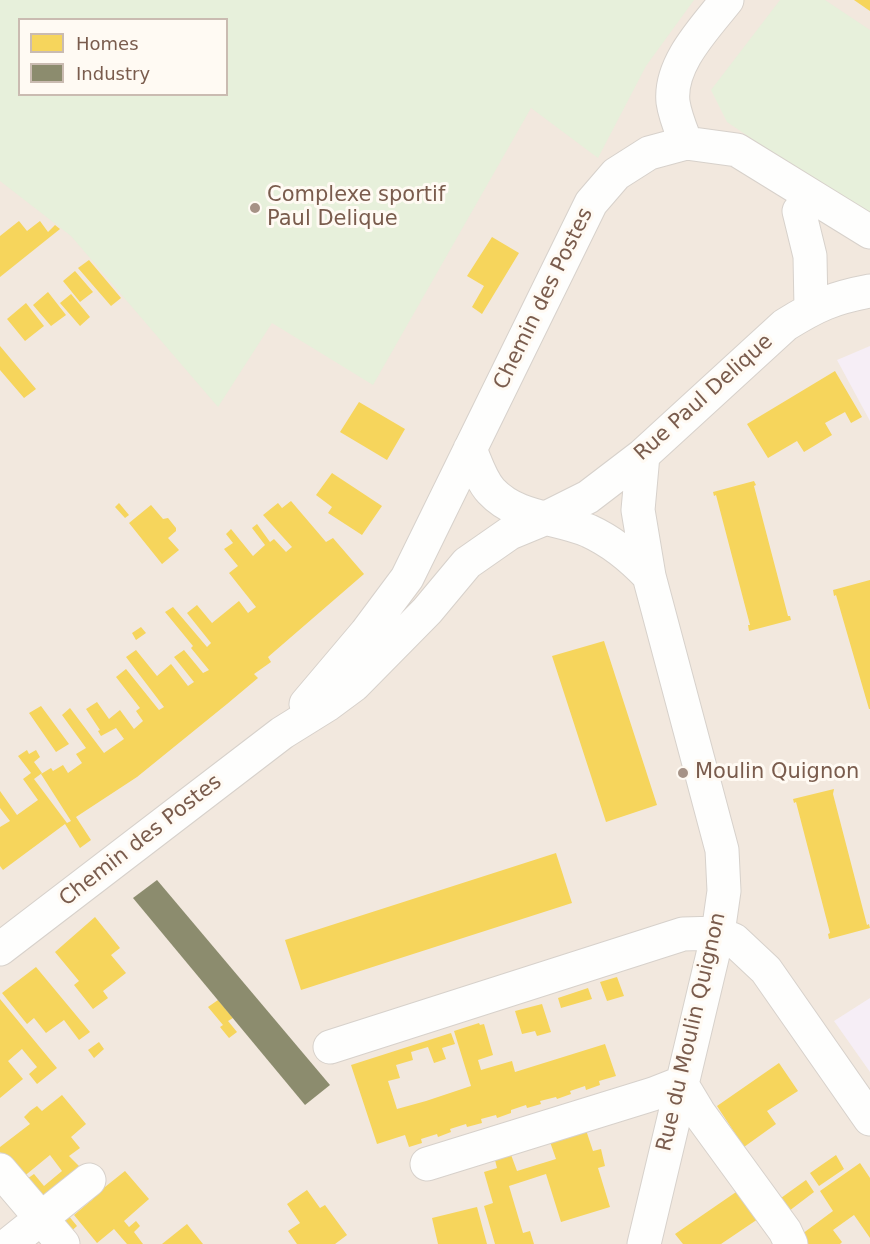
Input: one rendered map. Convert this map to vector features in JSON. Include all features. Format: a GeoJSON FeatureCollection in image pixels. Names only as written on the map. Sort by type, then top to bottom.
{"type":"FeatureCollection","features":[{"type":"Feature","properties":{"kind":"street"},"geometry":{"type":"LineString","coordinates":[[727,0],[687,50],[677,72],[673,100],[686,142],[870,254]]}},
{"type":"Feature","properties":{"kind":"street"},"geometry":{"type":"LineString","coordinates":[[686,142],[737,150],[870,232]]}},
{"type":"Feature","properties":{"kind":"street","name":"Chemin des Postes"},"geometry":{"type":"LineString","coordinates":[[282,733],[366,633],[407,578],[591,203],[616,174],[649,153],[686,142]]}},
{"type":"Feature","properties":{"kind":"street"},"geometry":{"type":"LineString","coordinates":[[799,211],[812,272],[811,309]]}},
{"type":"Feature","properties":{"kind":"street","name":"Rue Paul Delique"},"geometry":{"type":"LineString","coordinates":[[544,519],[588,497],[643,455],[785,325],[833,299],[870,291]]}},
{"type":"Feature","properties":{"kind":"street"},"geometry":{"type":"LineString","coordinates":[[470,449],[489,489],[511,507],[544,519]]}},
{"type":"Feature","properties":{"kind":"street","name":"Rue du Moulin Quignon"},"geometry":{"type":"LineString","coordinates":[[643,455],[638,510],[649,576],[722,850],[724,891],[718,933],[644,1244]]}},
{"type":"Feature","properties":{"kind":"street","name":"Chemin des Postes"},"geometry":{"type":"LineString","coordinates":[[0,949],[282,733],[354,685],[427,611],[467,563],[510,533],[544,519]]}},
{"type":"Feature","properties":{"kind":"street","name":"Rue du Moulin Quignon"},"geometry":{"type":"LineString","coordinates":[[544,519],[588,530],[611,542],[630,556],[649,576]]}},
{"type":"Feature","properties":{"kind":"street"},"geometry":{"type":"LineString","coordinates":[[330,1047],[683,934],[718,933],[734,940],[766,970],[867,1108]]}},
{"type":"Feature","properties":{"kind":"street"},"geometry":{"type":"LineString","coordinates":[[427,1164],[681,1083],[699,1113],[785,1231],[791,1244]]}},
{"type":"Feature","properties":{"kind":"street"},"geometry":{"type":"LineString","coordinates":[[0,1170],[63,1244]]}},
{"type":"Feature","properties":{"kind":"street"},"geometry":{"type":"LineString","coordinates":[[9,1244],[88,1180]]}},
{"type":"Feature","properties":{"kind":"shaded area"},"geometry":{"type":"Polygon","coordinates":[[[0,0],[870,0],[870,1244],[0,1244],[0,0]]]}},
{"type":"Feature","properties":{"kind":"shaded area"},"geometry":{"type":"Polygon","coordinates":[[[870,346],[870,421],[837,360],[870,346]]]}},
{"type":"Feature","properties":{"kind":"shaded area"},"geometry":{"type":"Polygon","coordinates":[[[870,998],[870,1072],[834,1021],[870,998]]]}},
{"type":"Feature","properties":{"kind":"green space","name":"Complexe sportif Paul Delique"},"geometry":{"type":"Polygon","coordinates":[[[0,0],[694,0],[646,66],[598,158],[531,108],[373,385],[272,323],[218,407],[71,236],[0,181],[0,0]]]}},
{"type":"Feature","properties":{"kind":"green space"},"geometry":{"type":"Polygon","coordinates":[[[780,0],[825,0],[870,30],[870,218],[727,122],[711,90],[780,0]]]}},
{"type":"Feature","properties":{"kind":"building: Homes"},"geometry":{"type":"Polygon","coordinates":[[[854,0],[870,0],[870,11],[867,9],[854,0]]]}},
{"type":"Feature","properties":{"kind":"building: Homes"},"geometry":{"type":"Polygon","coordinates":[[[19,221],[27,231],[40,221],[48,232],[55,225],[60,229],[0,277],[0,236],[19,221]]]}},
{"type":"Feature","properties":{"kind":"building: Homes"},"geometry":{"type":"Polygon","coordinates":[[[492,237],[519,253],[482,314],[472,307],[484,286],[467,276],[492,237]]]}},
{"type":"Feature","properties":{"kind":"building: Homes"},"geometry":{"type":"Polygon","coordinates":[[[89,260],[121,298],[111,306],[78,268],[89,260]]]}},
{"type":"Feature","properties":{"kind":"building: Homes"},"geometry":{"type":"Polygon","coordinates":[[[75,271],[93,292],[80,302],[63,281],[75,271]]]}},
{"type":"Feature","properties":{"kind":"building: Homes"},"geometry":{"type":"Polygon","coordinates":[[[48,292],[66,315],[51,326],[33,305],[48,292]]]}},
{"type":"Feature","properties":{"kind":"building: Homes"},"geometry":{"type":"Polygon","coordinates":[[[71,294],[90,317],[80,326],[60,303],[71,294]]]}},
{"type":"Feature","properties":{"kind":"building: Homes"},"geometry":{"type":"Polygon","coordinates":[[[26,303],[44,326],[25,341],[7,319],[26,303]]]}},
{"type":"Feature","properties":{"kind":"building: Homes"},"geometry":{"type":"Polygon","coordinates":[[[0,346],[36,389],[24,398],[0,370],[0,346]]]}},
{"type":"Feature","properties":{"kind":"building: Homes"},"geometry":{"type":"Polygon","coordinates":[[[835,371],[862,417],[851,423],[845,412],[825,423],[832,435],[804,452],[797,441],[768,458],[747,424],[835,371]]]}},
{"type":"Feature","properties":{"kind":"building: Homes"},"geometry":{"type":"Polygon","coordinates":[[[359,402],[405,429],[387,460],[340,432],[359,402]]]}},
{"type":"Feature","properties":{"kind":"building: Homes"},"geometry":{"type":"Polygon","coordinates":[[[332,473],[382,506],[362,535],[328,513],[332,507],[316,495],[332,473]]]}},
{"type":"Feature","properties":{"kind":"building: Homes"},"geometry":{"type":"Polygon","coordinates":[[[754,481],[788,616],[791,620],[749,631],[748,625],[750,625],[716,495],[714,496],[713,492],[754,481]]]}},
{"type":"Feature","properties":{"kind":"building: Homes"},"geometry":{"type":"Polygon","coordinates":[[[291,501],[326,542],[333,538],[364,574],[268,657],[271,662],[254,674],[258,678],[137,777],[76,817],[91,840],[80,848],[65,824],[3,870],[0,866],[0,827],[10,821],[0,808],[0,791],[17,815],[38,800],[23,779],[31,773],[18,756],[27,750],[29,754],[36,750],[40,757],[34,762],[42,773],[34,779],[67,823],[71,821],[41,774],[63,765],[68,773],[82,763],[76,754],[86,748],[62,715],[70,708],[104,753],[124,739],[116,728],[101,736],[98,731],[100,730],[86,709],[97,702],[109,719],[120,710],[134,729],[143,721],[136,711],[140,708],[116,677],[126,669],[159,710],[164,707],[126,657],[136,650],[157,676],[171,664],[188,686],[194,682],[174,657],[184,650],[203,673],[209,670],[165,612],[173,607],[207,647],[211,643],[187,613],[197,605],[212,623],[239,601],[248,613],[256,607],[229,573],[238,566],[224,549],[233,543],[226,534],[231,529],[253,556],[265,545],[252,528],[257,524],[270,542],[274,539],[286,552],[292,547],[263,515],[278,503],[282,508],[291,501]]]}},
{"type":"Feature","properties":{"kind":"building: Homes"},"geometry":{"type":"Polygon","coordinates":[[[119,503],[129,515],[125,518],[115,507],[119,503]]]}},
{"type":"Feature","properties":{"kind":"building: Homes"},"geometry":{"type":"Polygon","coordinates":[[[151,505],[163,519],[168,518],[176,528],[176,531],[168,538],[179,550],[162,564],[129,523],[151,505]]]}},
{"type":"Feature","properties":{"kind":"building: Homes"},"geometry":{"type":"Polygon","coordinates":[[[870,580],[870,709],[869,709],[833,590],[870,580]]]}},
{"type":"Feature","properties":{"kind":"building: Homes"},"geometry":{"type":"Polygon","coordinates":[[[141,627],[146,633],[136,640],[132,633],[141,627]]]}},
{"type":"Feature","properties":{"kind":"building: Homes"},"geometry":{"type":"Polygon","coordinates":[[[604,641],[657,805],[606,822],[552,656],[604,641]]]}},
{"type":"Feature","properties":{"kind":"building: Homes"},"geometry":{"type":"Polygon","coordinates":[[[41,706],[69,744],[56,752],[29,713],[41,706]]]}},
{"type":"Feature","properties":{"kind":"building: Homes"},"geometry":{"type":"Polygon","coordinates":[[[834,789],[833,794],[867,925],[869,924],[870,928],[829,939],[828,934],[830,933],[796,802],[794,803],[793,799],[834,789]]]}},
{"type":"Feature","properties":{"kind":"building: Homes"},"geometry":{"type":"Polygon","coordinates":[[[556,853],[572,903],[301,990],[285,940],[556,853]]]}},
{"type":"Feature","properties":{"kind":"building: Homes"},"geometry":{"type":"Polygon","coordinates":[[[95,917],[120,948],[111,955],[126,973],[103,991],[108,998],[93,1009],[74,985],[79,981],[55,952],[95,917]]]}},
{"type":"Feature","properties":{"kind":"building: Homes"},"geometry":{"type":"Polygon","coordinates":[[[36,967],[90,1032],[79,1040],[64,1020],[46,1033],[34,1018],[27,1024],[2,993],[36,967]]]}},
{"type":"Feature","properties":{"kind":"building: Homes"},"geometry":{"type":"Polygon","coordinates":[[[617,977],[624,996],[607,1001],[600,982],[617,977]]]}},
{"type":"Feature","properties":{"kind":"building: Homes"},"geometry":{"type":"Polygon","coordinates":[[[588,988],[592,999],[561,1008],[558,998],[588,988]]]}},
{"type":"Feature","properties":{"kind":"building: Homes"},"geometry":{"type":"Polygon","coordinates":[[[0,999],[57,1068],[37,1084],[29,1074],[37,1067],[22,1049],[8,1061],[23,1079],[0,1098],[0,999]]]}},
{"type":"Feature","properties":{"kind":"building: Homes"},"geometry":{"type":"Polygon","coordinates":[[[218,1000],[233,1018],[228,1021],[237,1032],[229,1038],[220,1027],[223,1025],[208,1007],[218,1000]]]}},
{"type":"Feature","properties":{"kind":"building: Homes"},"geometry":{"type":"Polygon","coordinates":[[[542,1004],[551,1032],[537,1036],[535,1031],[522,1034],[515,1011],[542,1004]]]}},
{"type":"Feature","properties":{"kind":"building: Homes"},"geometry":{"type":"Polygon","coordinates":[[[479,1023],[484,1024],[493,1055],[478,1060],[481,1070],[512,1061],[515,1072],[605,1044],[616,1076],[599,1081],[600,1085],[586,1090],[585,1086],[557,1099],[556,1097],[540,1101],[541,1104],[527,1108],[526,1105],[497,1118],[496,1115],[481,1119],[482,1123],[467,1127],[466,1124],[450,1129],[451,1132],[438,1137],[437,1134],[421,1139],[422,1143],[409,1147],[405,1135],[377,1144],[351,1065],[451,1033],[455,1044],[442,1048],[446,1059],[434,1063],[428,1047],[411,1052],[413,1060],[396,1065],[400,1078],[388,1081],[397,1109],[426,1101],[471,1086],[454,1031],[479,1023]]]}},
{"type":"Feature","properties":{"kind":"building: Homes"},"geometry":{"type":"Polygon","coordinates":[[[99,1042],[104,1049],[94,1058],[88,1050],[99,1042]]]}},
{"type":"Feature","properties":{"kind":"building: Homes"},"geometry":{"type":"Polygon","coordinates":[[[779,1063],[798,1091],[767,1111],[776,1124],[744,1147],[717,1106],[779,1063]]]}},
{"type":"Feature","properties":{"kind":"building: Homes"},"geometry":{"type":"Polygon","coordinates":[[[62,1095],[86,1124],[71,1137],[80,1148],[69,1156],[83,1170],[42,1204],[24,1181],[34,1174],[44,1186],[62,1171],[50,1155],[22,1178],[0,1152],[0,1147],[30,1124],[24,1117],[30,1111],[37,1106],[42,1111],[62,1095]]]}},
{"type":"Feature","properties":{"kind":"building: Homes"},"geometry":{"type":"Polygon","coordinates":[[[585,1127],[593,1151],[601,1149],[605,1166],[598,1168],[610,1207],[561,1222],[546,1174],[509,1186],[523,1233],[530,1231],[534,1244],[495,1244],[484,1206],[493,1203],[484,1172],[497,1168],[494,1156],[510,1152],[517,1171],[556,1159],[549,1139],[585,1127]]]}},
{"type":"Feature","properties":{"kind":"building: Homes"},"geometry":{"type":"Polygon","coordinates":[[[836,1155],[844,1169],[819,1186],[810,1173],[836,1155]]]}},
{"type":"Feature","properties":{"kind":"building: Homes"},"geometry":{"type":"Polygon","coordinates":[[[860,1163],[870,1178],[870,1238],[854,1215],[833,1230],[842,1242],[840,1244],[805,1244],[802,1234],[833,1211],[820,1191],[860,1163]]]}},
{"type":"Feature","properties":{"kind":"building: Homes"},"geometry":{"type":"Polygon","coordinates":[[[125,1171],[149,1199],[124,1221],[129,1227],[136,1221],[140,1226],[134,1232],[143,1244],[127,1244],[114,1229],[97,1243],[74,1215],[93,1199],[87,1191],[101,1181],[105,1187],[125,1171]]]}},
{"type":"Feature","properties":{"kind":"building: Homes"},"geometry":{"type":"Polygon","coordinates":[[[806,1180],[814,1192],[789,1211],[781,1198],[806,1180]]]}},
{"type":"Feature","properties":{"kind":"building: Homes"},"geometry":{"type":"Polygon","coordinates":[[[307,1190],[320,1208],[325,1205],[347,1235],[335,1244],[297,1244],[288,1231],[300,1223],[287,1204],[307,1190]]]}},
{"type":"Feature","properties":{"kind":"building: Homes"},"geometry":{"type":"Polygon","coordinates":[[[739,1190],[758,1219],[721,1244],[683,1244],[675,1234],[739,1190]]]}},
{"type":"Feature","properties":{"kind":"building: Homes"},"geometry":{"type":"Polygon","coordinates":[[[477,1207],[487,1244],[438,1244],[432,1218],[477,1207]]]}},
{"type":"Feature","properties":{"kind":"building: Homes"},"geometry":{"type":"Polygon","coordinates":[[[63,1209],[77,1226],[68,1234],[54,1217],[63,1209]]]}},
{"type":"Feature","properties":{"kind":"building: Homes"},"geometry":{"type":"Polygon","coordinates":[[[187,1224],[203,1244],[162,1244],[187,1224]]]}},
{"type":"Feature","properties":{"kind":"building: Industry"},"geometry":{"type":"Polygon","coordinates":[[[157,880],[330,1085],[305,1105],[133,898],[157,880]]]}},
{"type":"Feature","properties":{"kind":"place","name":"Complexe sportif Paul Delique"},"geometry":{"type":"Point","coordinates":[255,208]}},
{"type":"Feature","properties":{"kind":"place","name":"Moulin Quignon"},"geometry":{"type":"Point","coordinates":[683,773]}}]}
